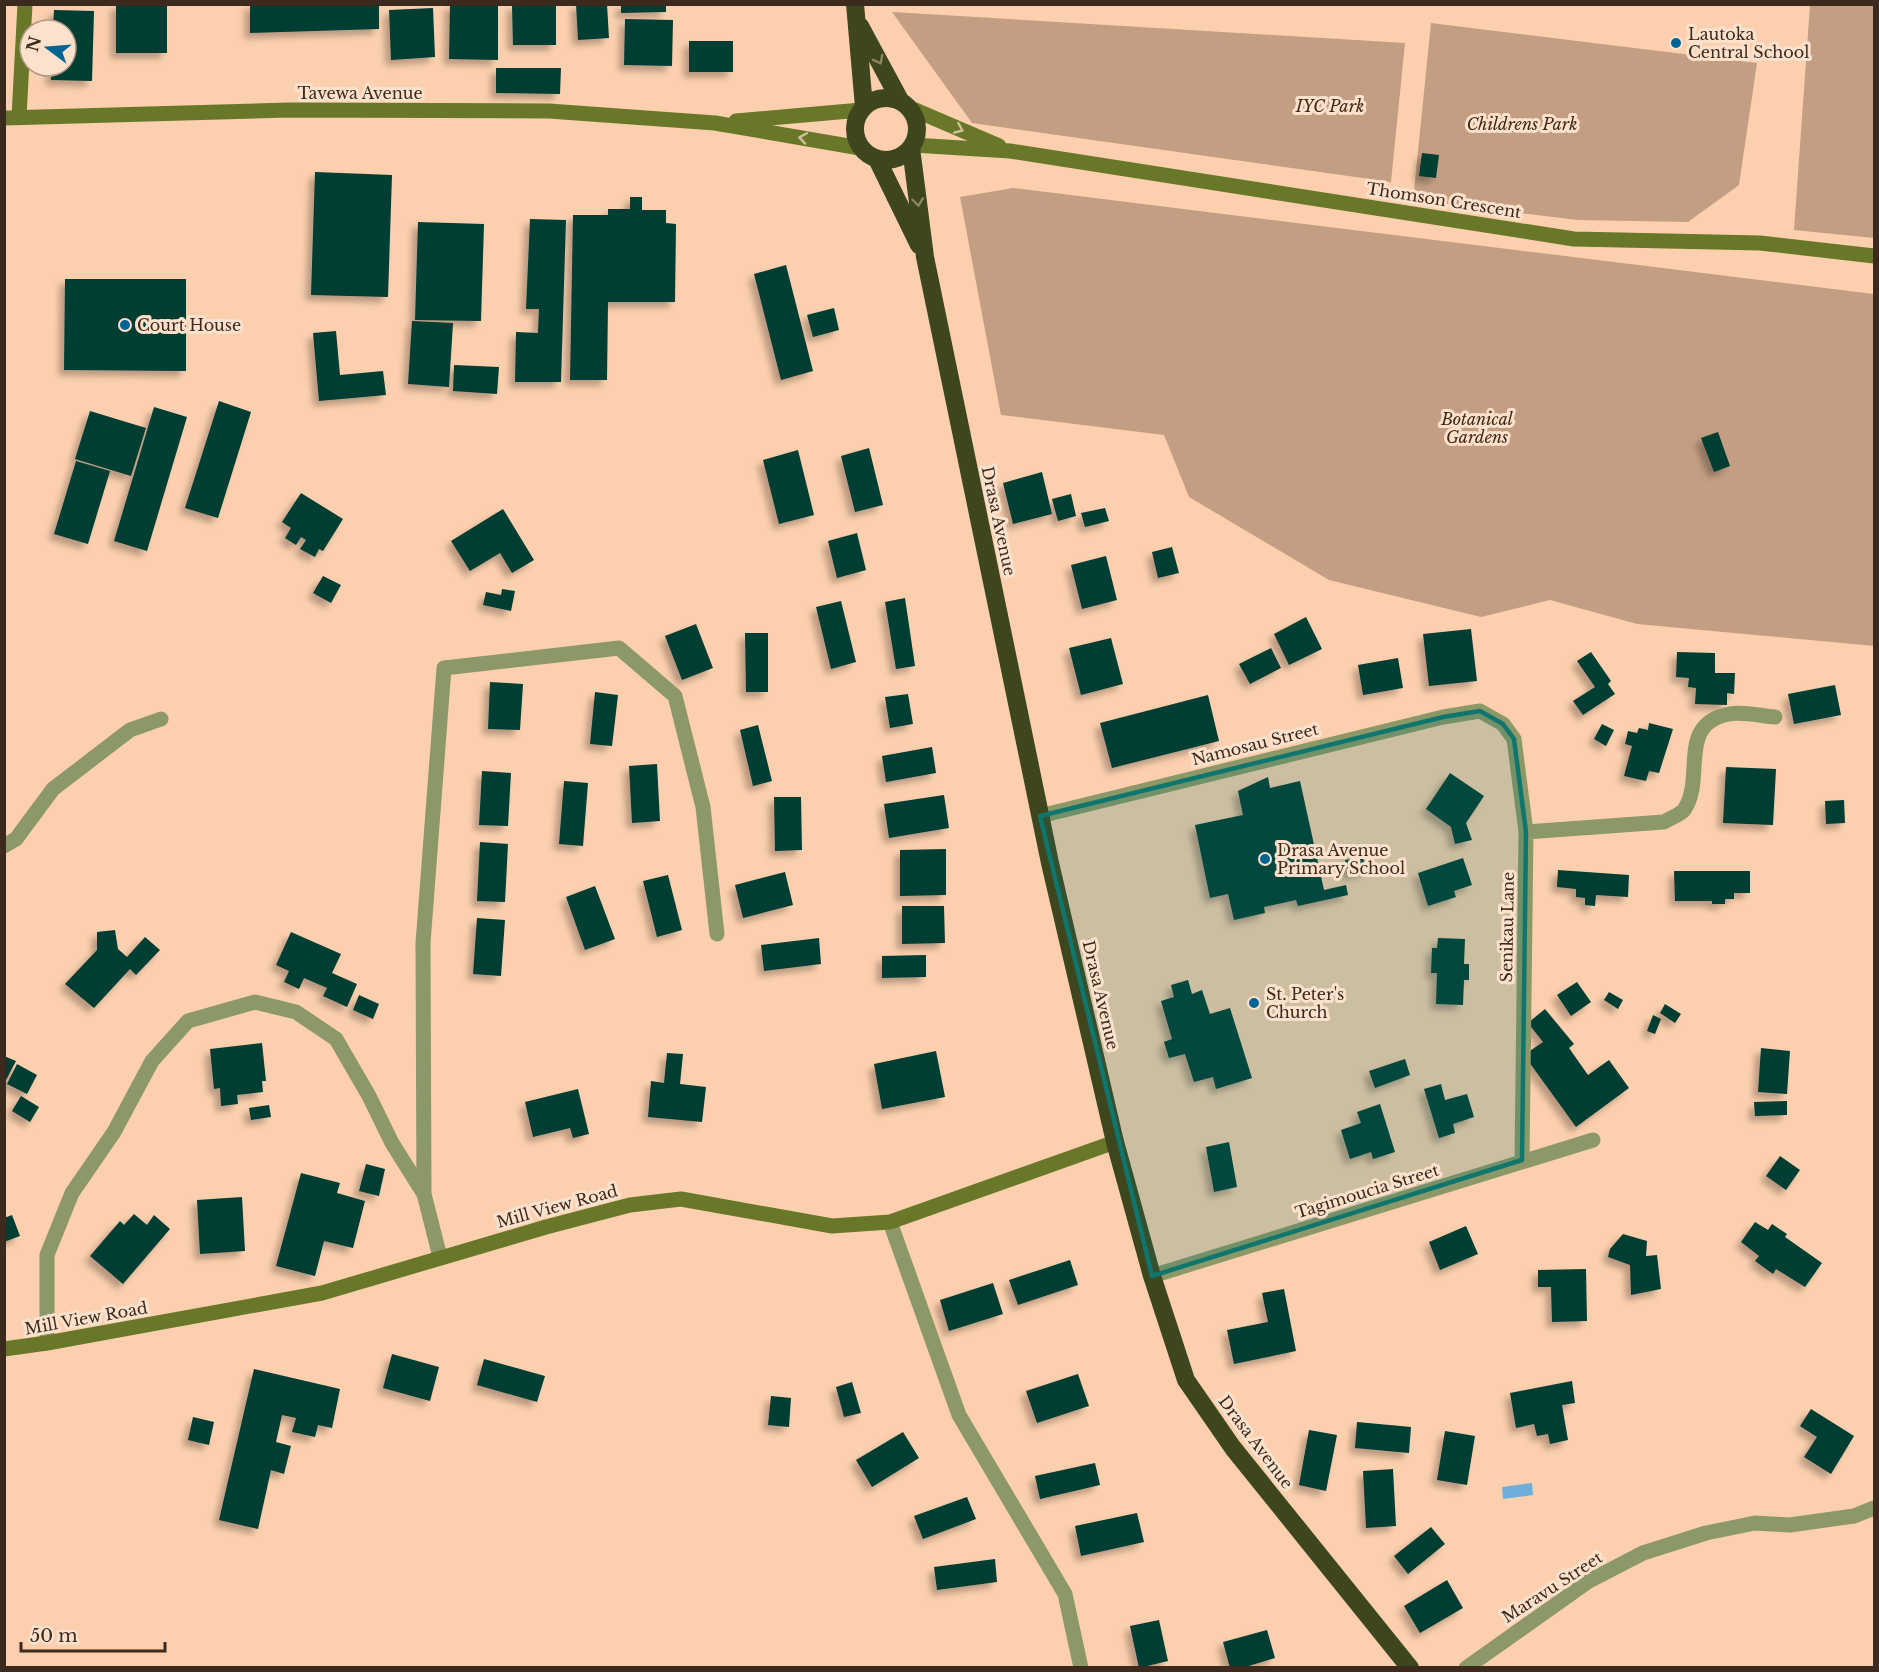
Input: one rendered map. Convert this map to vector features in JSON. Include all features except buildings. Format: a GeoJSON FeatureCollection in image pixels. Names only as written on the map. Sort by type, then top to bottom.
{"type":"FeatureCollection","features":[{"type":"Feature","properties":{"kind":"highway"},"geometry":{"type":"LineString","coordinates":[[856,12],[917,125],[912,146],[896,159],[877,159],[860,148],[854,129],[862,109],[856,12]]}},
{"type":"Feature","properties":{"kind":"highway"},"geometry":{"type":"LineString","coordinates":[[862,109],[881,98],[904,104]]}},
{"type":"Feature","properties":{"kind":"highway","name":"Drasa Avenue"},"geometry":{"type":"LineString","coordinates":[[912,146],[925,257],[1040,816],[1115,1142],[1152,1276],[1186,1380],[1233,1448],[1410,1668]]}},
{"type":"Feature","properties":{"kind":"highway","name":"Drasa Avenue"},"geometry":{"type":"LineString","coordinates":[[877,159],[925,257]]}},
{"type":"Feature","properties":{"kind":"main road"},"geometry":{"type":"LineString","coordinates":[[12,117],[26,4]]}},
{"type":"Feature","properties":{"kind":"main road","name":"Thomson Crescent"},"geometry":{"type":"LineString","coordinates":[[904,104],[1010,151]]}},
{"type":"Feature","properties":{"kind":"main road","name":"Tavewa Avenue"},"geometry":{"type":"LineString","coordinates":[[715,123],[862,109]]}},
{"type":"Feature","properties":{"kind":"main road","name":"Tavewa Avenue"},"geometry":{"type":"LineString","coordinates":[[12,117],[290,110],[549,111],[715,123],[860,148]]}},
{"type":"Feature","properties":{"kind":"main road","name":"Thomson Crescent"},"geometry":{"type":"LineString","coordinates":[[912,146],[1010,151],[1574,238],[1760,243],[1875,256]]}},
{"type":"Feature","properties":{"kind":"main road","name":"Mill View Road"},"geometry":{"type":"LineString","coordinates":[[4,1349],[322,1293],[440,1257],[630,1205],[681,1199],[832,1226],[890,1222],[1115,1142]]}},
{"type":"Feature","properties":{"kind":"street"},"geometry":{"type":"LineString","coordinates":[[440,1257],[424,1194],[423,943],[444,669],[619,648],[675,696],[703,807],[717,934]]}},
{"type":"Feature","properties":{"kind":"street","name":"Namosau Street"},"geometry":{"type":"LineString","coordinates":[[1040,816],[1443,717],[1480,711]]}},
{"type":"Feature","properties":{"kind":"street","name":"Senikau Lane"},"geometry":{"type":"LineString","coordinates":[[1480,711],[1503,723],[1514,739],[1526,832],[1522,1160]]}},
{"type":"Feature","properties":{"kind":"street"},"geometry":{"type":"LineString","coordinates":[[1526,832],[1664,822],[1683,811],[1692,790],[1695,749],[1699,734],[1710,719],[1731,713],[1775,717]]}},
{"type":"Feature","properties":{"kind":"street"},"geometry":{"type":"LineString","coordinates":[[4,846],[16,839],[53,789],[130,730],[161,719]]}},
{"type":"Feature","properties":{"kind":"street"},"geometry":{"type":"LineString","coordinates":[[47,1343],[47,1256],[72,1193],[114,1132],[152,1061],[188,1021],[255,1002],[296,1012],[336,1039],[369,1096],[392,1143],[424,1194]]}},
{"type":"Feature","properties":{"kind":"street","name":"Tagimoucia Street"},"geometry":{"type":"LineString","coordinates":[[1152,1276],[1468,1180],[1522,1160],[1593,1140]]}},
{"type":"Feature","properties":{"kind":"street"},"geometry":{"type":"LineString","coordinates":[[890,1222],[959,1415],[1065,1594],[1081,1668]]}},
{"type":"Feature","properties":{"kind":"street","name":"Maravu Street"},"geometry":{"type":"LineString","coordinates":[[1466,1668],[1589,1581],[1643,1553],[1706,1533],[1755,1523],[1790,1525],[1854,1516],[1875,1508]]}},
{"type":"Feature","properties":{"kind":"highlighted area"},"geometry":{"type":"Polygon","coordinates":[[[1480,711],[1503,724],[1514,739],[1526,832],[1522,1160],[1152,1276],[1040,816],[1443,717],[1480,711]]]}},
{"type":"Feature","properties":{"kind":"green space"},"geometry":{"type":"Polygon","coordinates":[[[1810,5],[1874,5],[1874,238],[1794,230],[1810,5]]]}},
{"type":"Feature","properties":{"kind":"green space","name":"IYC Park"},"geometry":{"type":"Polygon","coordinates":[[[892,12],[1405,43],[1391,182],[972,123],[892,12]]]}},
{"type":"Feature","properties":{"kind":"green space","name":"Childrens Park"},"geometry":{"type":"Polygon","coordinates":[[[1431,23],[1757,63],[1739,185],[1688,222],[1578,220],[1413,200],[1431,23]]]}},
{"type":"Feature","properties":{"kind":"green space","name":"Botanical Gardens"},"geometry":{"type":"Polygon","coordinates":[[[1013,188],[1874,294],[1874,646],[1637,624],[1550,600],[1481,617],[1329,580],[1189,497],[1164,435],[1001,415],[960,197],[1013,188]]]}},
{"type":"Feature","properties":{"kind":"water"},"geometry":{"type":"Polygon","coordinates":[[[1532,1483],[1533,1495],[1503,1499],[1502,1487],[1532,1483]]]}},
{"type":"Feature","properties":{"kind":"place","name":"Lautoka Central School"},"geometry":{"type":"Point","coordinates":[1676,43]}},
{"type":"Feature","properties":{"kind":"place","name":"Court House"},"geometry":{"type":"Point","coordinates":[125,325]}},
{"type":"Feature","properties":{"kind":"place","name":"Drasa Avenue Primary School"},"geometry":{"type":"Point","coordinates":[1265,859]}},
{"type":"Feature","properties":{"kind":"place","name":"St. Peter's Church"},"geometry":{"type":"Point","coordinates":[1254,1003]}}]}
